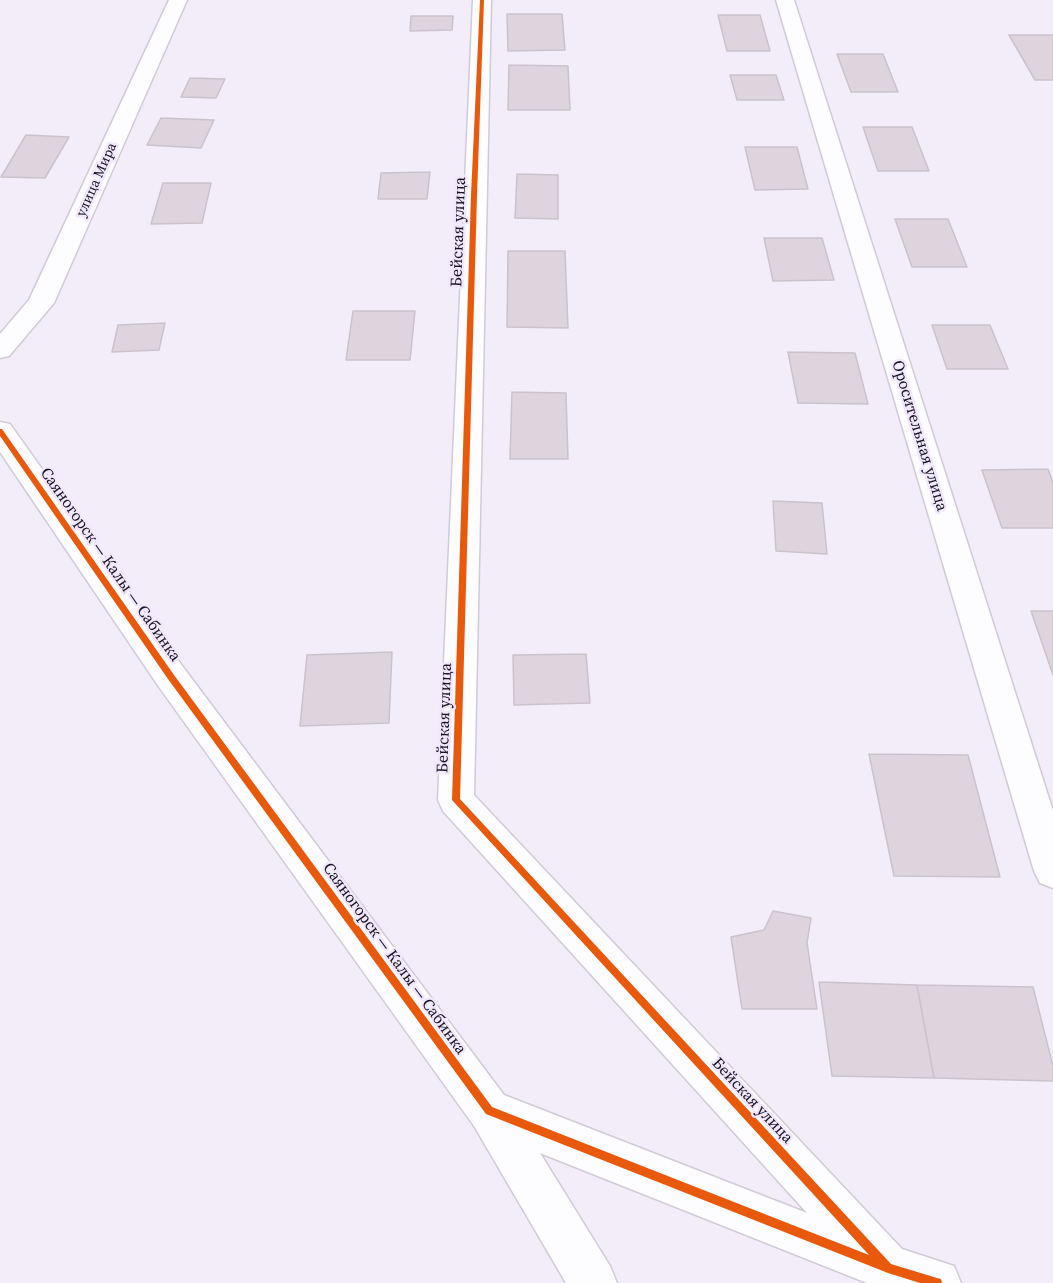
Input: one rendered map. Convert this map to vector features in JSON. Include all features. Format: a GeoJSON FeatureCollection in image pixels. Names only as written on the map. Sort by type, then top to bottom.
{"type":"FeatureCollection","features":[{"type":"Feature","properties":{"kind":"street","name":"улица Мира"},"geometry":{"type":"LineString","coordinates":[[0,350],[41,303],[178,0]]}},
{"type":"Feature","properties":{"kind":"street","name":"Бейская улица"},"geometry":{"type":"LineString","coordinates":[[482,0],[456,800],[888,1268]]}},
{"type":"Feature","properties":{"kind":"street","name":"Оросительная улица"},"geometry":{"type":"LineString","coordinates":[[785,0],[1053,872]]}},
{"type":"Feature","properties":{"kind":"street","name":"Саяногорск — Калы — Сабинка"},"geometry":{"type":"LineString","coordinates":[[5,445],[171,677],[489,1111],[592,1283]]}},
{"type":"Feature","properties":{"kind":"street"},"geometry":{"type":"LineString","coordinates":[[489,1111],[888,1268],[936,1283]]}},
{"type":"Feature","properties":{"kind":"building"},"geometry":{"type":"Polygon","coordinates":[[[507,14],[562,14],[565,50],[508,51],[507,14]]]}},
{"type":"Feature","properties":{"kind":"building"},"geometry":{"type":"Polygon","coordinates":[[[718,15],[760,15],[770,51],[727,51],[718,15]]]}},
{"type":"Feature","properties":{"kind":"building"},"geometry":{"type":"Polygon","coordinates":[[[411,16],[453,16],[452,30],[410,31],[411,16]]]}},
{"type":"Feature","properties":{"kind":"building"},"geometry":{"type":"Polygon","coordinates":[[[1009,35],[1053,35],[1053,80],[1035,80],[1009,35]]]}},
{"type":"Feature","properties":{"kind":"building"},"geometry":{"type":"Polygon","coordinates":[[[837,54],[883,54],[898,92],[851,92],[837,54]]]}},
{"type":"Feature","properties":{"kind":"building"},"geometry":{"type":"Polygon","coordinates":[[[509,65],[568,66],[570,110],[508,110],[509,65]]]}},
{"type":"Feature","properties":{"kind":"building"},"geometry":{"type":"Polygon","coordinates":[[[730,75],[776,75],[784,100],[737,100],[730,75]]]}},
{"type":"Feature","properties":{"kind":"building"},"geometry":{"type":"Polygon","coordinates":[[[190,78],[225,79],[216,98],[181,97],[190,78]]]}},
{"type":"Feature","properties":{"kind":"building"},"geometry":{"type":"Polygon","coordinates":[[[161,118],[214,120],[201,148],[147,145],[161,118]]]}},
{"type":"Feature","properties":{"kind":"building"},"geometry":{"type":"Polygon","coordinates":[[[863,127],[912,127],[929,171],[878,171],[863,127]]]}},
{"type":"Feature","properties":{"kind":"building"},"geometry":{"type":"Polygon","coordinates":[[[26,135],[69,137],[45,178],[1,177],[26,135]]]}},
{"type":"Feature","properties":{"kind":"building"},"geometry":{"type":"Polygon","coordinates":[[[745,147],[797,147],[808,189],[755,190],[745,147]]]}},
{"type":"Feature","properties":{"kind":"building"},"geometry":{"type":"Polygon","coordinates":[[[430,172],[427,199],[378,199],[381,173],[430,172]]]}},
{"type":"Feature","properties":{"kind":"building"},"geometry":{"type":"Polygon","coordinates":[[[517,174],[558,175],[558,219],[515,218],[517,174]]]}},
{"type":"Feature","properties":{"kind":"building"},"geometry":{"type":"Polygon","coordinates":[[[163,183],[211,183],[202,223],[151,224],[163,183]]]}},
{"type":"Feature","properties":{"kind":"building"},"geometry":{"type":"Polygon","coordinates":[[[895,219],[948,219],[967,267],[912,267],[895,219]]]}},
{"type":"Feature","properties":{"kind":"building"},"geometry":{"type":"Polygon","coordinates":[[[764,238],[822,238],[834,280],[773,281],[764,238]]]}},
{"type":"Feature","properties":{"kind":"building"},"geometry":{"type":"Polygon","coordinates":[[[508,251],[565,251],[568,328],[507,327],[508,251]]]}},
{"type":"Feature","properties":{"kind":"building"},"geometry":{"type":"Polygon","coordinates":[[[353,311],[415,311],[410,360],[346,360],[353,311]]]}},
{"type":"Feature","properties":{"kind":"building"},"geometry":{"type":"Polygon","coordinates":[[[165,323],[159,350],[112,352],[118,325],[165,323]]]}},
{"type":"Feature","properties":{"kind":"building"},"geometry":{"type":"Polygon","coordinates":[[[932,325],[990,325],[1008,369],[947,369],[932,325]]]}},
{"type":"Feature","properties":{"kind":"building"},"geometry":{"type":"Polygon","coordinates":[[[788,352],[855,353],[868,404],[798,403],[788,352]]]}},
{"type":"Feature","properties":{"kind":"building"},"geometry":{"type":"Polygon","coordinates":[[[512,392],[566,393],[568,459],[510,459],[512,392]]]}},
{"type":"Feature","properties":{"kind":"building"},"geometry":{"type":"Polygon","coordinates":[[[1048,469],[1053,483],[1053,528],[1002,528],[982,470],[1048,469]]]}},
{"type":"Feature","properties":{"kind":"building"},"geometry":{"type":"Polygon","coordinates":[[[773,501],[822,503],[827,554],[776,551],[773,501]]]}},
{"type":"Feature","properties":{"kind":"building"},"geometry":{"type":"Polygon","coordinates":[[[1031,611],[1053,611],[1053,675],[1031,611]]]}},
{"type":"Feature","properties":{"kind":"building"},"geometry":{"type":"Polygon","coordinates":[[[392,652],[389,723],[300,726],[307,655],[392,652]]]}},
{"type":"Feature","properties":{"kind":"building"},"geometry":{"type":"Polygon","coordinates":[[[586,654],[590,703],[514,705],[513,655],[586,654]]]}},
{"type":"Feature","properties":{"kind":"building"},"geometry":{"type":"Polygon","coordinates":[[[869,754],[968,755],[1000,877],[894,876],[869,754]]]}},
{"type":"Feature","properties":{"kind":"building"},"geometry":{"type":"Polygon","coordinates":[[[773,911],[811,918],[807,943],[817,1009],[742,1009],[731,937],[764,930],[773,911]]]}},
{"type":"Feature","properties":{"kind":"building"},"geometry":{"type":"Polygon","coordinates":[[[819,982],[917,985],[934,1078],[832,1076],[819,982]]]}},
{"type":"Feature","properties":{"kind":"building"},"geometry":{"type":"Polygon","coordinates":[[[917,985],[1033,987],[1053,1066],[1053,1081],[934,1078],[917,985]]]}},
{"type":"Feature","properties":{"kind":"cycle path"},"geometry":{"type":"LineString","coordinates":[[482,0],[456,800],[888,1268]]}},
{"type":"Feature","properties":{"kind":"cycle path"},"geometry":{"type":"LineString","coordinates":[[0,431],[171,677],[489,1111],[888,1268],[937,1283]]}}]}
